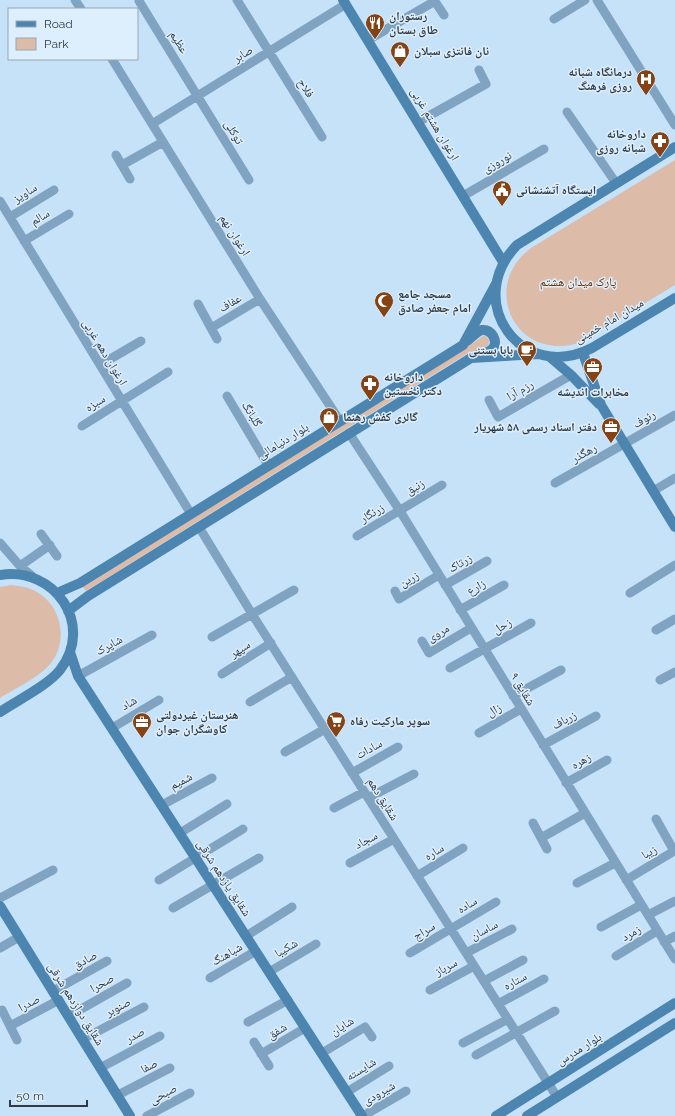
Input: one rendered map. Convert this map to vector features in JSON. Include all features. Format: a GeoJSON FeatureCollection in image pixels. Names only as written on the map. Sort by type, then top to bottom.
{"type":"FeatureCollection","features":[{"type":"Feature","properties":{"kind":"main road","name":"ارغوان هشتم غربی"},"geometry":{"type":"LineString","coordinates":[[344,2],[503,262]]}},
{"type":"Feature","properties":{"kind":"main road","name":"میدان امام خمینی"},"geometry":{"type":"LineString","coordinates":[[675,147],[525,238],[509,253],[503,262],[496,284],[496,306],[504,327],[519,344],[539,354],[550,357],[566,357],[583,353],[675,298]]}},
{"type":"Feature","properties":{"kind":"main road","name":"بلوار دنیامالی"},"geometry":{"type":"LineString","coordinates":[[57,593],[80,583],[462,345],[496,284]]}},
{"type":"Feature","properties":{"kind":"main road"},"geometry":{"type":"LineString","coordinates":[[68,611],[88,596],[471,358],[489,351],[495,344],[495,339],[488,331],[482,330],[477,332],[462,345]]}},
{"type":"Feature","properties":{"kind":"main road"},"geometry":{"type":"LineString","coordinates":[[583,353],[601,405],[675,527]]}},
{"type":"Feature","properties":{"kind":"main road"},"geometry":{"type":"LineString","coordinates":[[471,358],[539,354]]}},
{"type":"Feature","properties":{"kind":"main road"},"geometry":{"type":"LineString","coordinates":[[550,357],[571,375],[601,405]]}},
{"type":"Feature","properties":{"kind":"main road"},"geometry":{"type":"LineString","coordinates":[[0,575],[11,573],[32,576],[45,583],[57,593],[68,611],[73,631],[70,652],[66,661],[53,678],[0,712]]}},
{"type":"Feature","properties":{"kind":"main road","name":"شقایق یازدهم شرقی"},"geometry":{"type":"LineString","coordinates":[[70,652],[78,676],[362,1116]]}},
{"type":"Feature","properties":{"kind":"main road","name":"شقایق دوازدهم شرقی"},"geometry":{"type":"LineString","coordinates":[[0,906],[130,1116]]}},
{"type":"Feature","properties":{"kind":"main road","name":"بلوار مدرس"},"geometry":{"type":"LineString","coordinates":[[496,1116],[675,1004]]}},
{"type":"Feature","properties":{"kind":"main road"},"geometry":{"type":"LineString","coordinates":[[527,1116],[675,1023]]}},
{"type":"Feature","properties":{"kind":"street","name":"فلاح"},"geometry":{"type":"LineString","coordinates":[[237,0],[322,137]]}},
{"type":"Feature","properties":{"kind":"street"},"geometry":{"type":"LineString","coordinates":[[368,40],[435,0],[444,16]]}},
{"type":"Feature","properties":{"kind":"street"},"geometry":{"type":"LineString","coordinates":[[554,19],[585,0]]}},
{"type":"Feature","properties":{"kind":"street"},"geometry":{"type":"LineString","coordinates":[[597,0],[675,126]]}},
{"type":"Feature","properties":{"kind":"street","name":"عظیم"},"geometry":{"type":"LineString","coordinates":[[139,1],[198,96]]}},
{"type":"Feature","properties":{"kind":"street","name":"صابر"},"geometry":{"type":"LineString","coordinates":[[152,124],[269,52],[344,2]]}},
{"type":"Feature","properties":{"kind":"street","name":"ارغوان نهم"},"geometry":{"type":"LineString","coordinates":[[113,60],[260,299],[340,421]]}},
{"type":"Feature","properties":{"kind":"street"},"geometry":{"type":"LineString","coordinates":[[418,122],[486,84],[479,70]]}},
{"type":"Feature","properties":{"kind":"street","name":"توکلی"},"geometry":{"type":"LineString","coordinates":[[198,96],[249,180]]}},
{"type":"Feature","properties":{"kind":"street"},"geometry":{"type":"LineString","coordinates":[[567,112],[616,183]]}},
{"type":"Feature","properties":{"kind":"street"},"geometry":{"type":"LineString","coordinates":[[122,165],[163,142]]}},
{"type":"Feature","properties":{"kind":"street","name":"نوروزی"},"geometry":{"type":"LineString","coordinates":[[463,196],[544,149]]}},
{"type":"Feature","properties":{"kind":"street"},"geometry":{"type":"LineString","coordinates":[[116,154],[130,179]]}},
{"type":"Feature","properties":{"kind":"street","name":"ساویز"},"geometry":{"type":"LineString","coordinates":[[10,217],[54,190]]}},
{"type":"Feature","properties":{"kind":"street","name":"ارغوان دهم غربی"},"geometry":{"type":"LineString","coordinates":[[0,202],[191,514]]}},
{"type":"Feature","properties":{"kind":"street","name":"سالم"},"geometry":{"type":"LineString","coordinates":[[24,241],[69,214]]}},
{"type":"Feature","properties":{"kind":"street","name":"عفاف"},"geometry":{"type":"LineString","coordinates":[[211,328],[260,299]]}},
{"type":"Feature","properties":{"kind":"street"},"geometry":{"type":"LineString","coordinates":[[198,304],[218,339]]}},
{"type":"Feature","properties":{"kind":"street"},"geometry":{"type":"LineString","coordinates":[[100,366],[141,341]]}},
{"type":"Feature","properties":{"kind":"street","name":"سبزه"},"geometry":{"type":"LineString","coordinates":[[82,426],[168,372]]}},
{"type":"Feature","properties":{"kind":"street","name":"رزم آرا"},"geometry":{"type":"LineString","coordinates":[[489,400],[498,417],[571,375]]}},
{"type":"Feature","properties":{"kind":"street","name":"گلبانگ"},"geometry":{"type":"LineString","coordinates":[[227,396],[268,465]]}},
{"type":"Feature","properties":{"kind":"street","name":"رئوف"},"geometry":{"type":"LineString","coordinates":[[624,444],[675,415]]}},
{"type":"Feature","properties":{"kind":"street","name":"شقایق ۹"},"geometry":{"type":"LineString","coordinates":[[349,434],[400,510],[675,959]]}},
{"type":"Feature","properties":{"kind":"street","name":"رهگذر"},"geometry":{"type":"LineString","coordinates":[[555,482],[624,444]]}},
{"type":"Feature","properties":{"kind":"street"},"geometry":{"type":"LineString","coordinates":[[653,491],[675,478]]}},
{"type":"Feature","properties":{"kind":"street","name":"زنبق"},"geometry":{"type":"LineString","coordinates":[[400,510],[442,485]]}},
{"type":"Feature","properties":{"kind":"street","name":"زرنگار"},"geometry":{"type":"LineString","coordinates":[[358,536],[400,510]]}},
{"type":"Feature","properties":{"kind":"street","name":"شقایق دهم"},"geometry":{"type":"LineString","coordinates":[[199,527],[270,644],[557,1097]]}},
{"type":"Feature","properties":{"kind":"street"},"geometry":{"type":"LineString","coordinates":[[41,534],[57,556]]}},
{"type":"Feature","properties":{"kind":"street"},"geometry":{"type":"LineString","coordinates":[[0,543],[20,566],[32,576]]}},
{"type":"Feature","properties":{"kind":"street"},"geometry":{"type":"LineString","coordinates":[[20,566],[50,545]]}},
{"type":"Feature","properties":{"kind":"street","name":"زرتاک"},"geometry":{"type":"LineString","coordinates":[[445,585],[487,562]]}},
{"type":"Feature","properties":{"kind":"street"},"geometry":{"type":"LineString","coordinates":[[630,593],[675,565]]}},
{"type":"Feature","properties":{"kind":"street","name":"زرین"},"geometry":{"type":"LineString","coordinates":[[395,591],[399,599],[439,575]]}},
{"type":"Feature","properties":{"kind":"street","name":"زارع"},"geometry":{"type":"LineString","coordinates":[[460,610],[504,585]]}},
{"type":"Feature","properties":{"kind":"street"},"geometry":{"type":"LineString","coordinates":[[212,637],[294,590]]}},
{"type":"Feature","properties":{"kind":"street"},"geometry":{"type":"LineString","coordinates":[[656,630],[675,619]]}},
{"type":"Feature","properties":{"kind":"street","name":"زحل"},"geometry":{"type":"LineString","coordinates":[[450,668],[485,650],[531,623]]}},
{"type":"Feature","properties":{"kind":"street","name":"مروی"},"geometry":{"type":"LineString","coordinates":[[422,641],[429,653],[471,628]]}},
{"type":"Feature","properties":{"kind":"street","name":"شاپرک"},"geometry":{"type":"LineString","coordinates":[[78,676],[152,635]]}},
{"type":"Feature","properties":{"kind":"street","name":"سپهر"},"geometry":{"type":"LineString","coordinates":[[222,674],[270,644]]}},
{"type":"Feature","properties":{"kind":"street"},"geometry":{"type":"LineString","coordinates":[[513,696],[561,670]]}},
{"type":"Feature","properties":{"kind":"street"},"geometry":{"type":"LineString","coordinates":[[660,680],[675,672]]}},
{"type":"Feature","properties":{"kind":"street"},"geometry":{"type":"LineString","coordinates":[[250,702],[292,677]]}},
{"type":"Feature","properties":{"kind":"street","name":"شاد"},"geometry":{"type":"LineString","coordinates":[[112,728],[159,700]]}},
{"type":"Feature","properties":{"kind":"street","name":"زال"},"geometry":{"type":"LineString","coordinates":[[479,732],[521,709]]}},
{"type":"Feature","properties":{"kind":"street","name":"زرباف"},"geometry":{"type":"LineString","coordinates":[[543,745],[596,716]]}},
{"type":"Feature","properties":{"kind":"street"},"geometry":{"type":"LineString","coordinates":[[285,752],[324,729]]}},
{"type":"Feature","properties":{"kind":"street","name":"سادات"},"geometry":{"type":"LineString","coordinates":[[352,773],[398,747]]}},
{"type":"Feature","properties":{"kind":"street","name":"زهره"},"geometry":{"type":"LineString","coordinates":[[566,783],[607,760]]}},
{"type":"Feature","properties":{"kind":"street"},"geometry":{"type":"LineString","coordinates":[[334,808],[414,774]]}},
{"type":"Feature","properties":{"kind":"street","name":"شمیم"},"geometry":{"type":"LineString","coordinates":[[162,805],[212,778]]}},
{"type":"Feature","properties":{"kind":"street"},"geometry":{"type":"LineString","coordinates":[[180,833],[227,804]]}},
{"type":"Feature","properties":{"kind":"street"},"geometry":{"type":"LineString","coordinates":[[541,838],[585,813]]}},
{"type":"Feature","properties":{"kind":"street","name":"زیبا"},"geometry":{"type":"LineString","coordinates":[[626,880],[674,851],[656,819]]}},
{"type":"Feature","properties":{"kind":"street"},"geometry":{"type":"LineString","coordinates":[[532,823],[548,849]]}},
{"type":"Feature","properties":{"kind":"street"},"geometry":{"type":"LineString","coordinates":[[159,880],[243,829]]}},
{"type":"Feature","properties":{"kind":"street","name":"سجاد"},"geometry":{"type":"LineString","coordinates":[[350,863],[394,839]]}},
{"type":"Feature","properties":{"kind":"street","name":"ساره"},"geometry":{"type":"LineString","coordinates":[[417,876],[463,848]]}},
{"type":"Feature","properties":{"kind":"street"},"geometry":{"type":"LineString","coordinates":[[173,908],[259,858]]}},
{"type":"Feature","properties":{"kind":"street"},"geometry":{"type":"LineString","coordinates":[[577,883],[615,863]]}},
{"type":"Feature","properties":{"kind":"street"},"geometry":{"type":"LineString","coordinates":[[0,898],[53,870]]}},
{"type":"Feature","properties":{"kind":"street"},"geometry":{"type":"LineString","coordinates":[[648,915],[675,901]]}},
{"type":"Feature","properties":{"kind":"street","name":"ساده"},"geometry":{"type":"LineString","coordinates":[[451,929],[496,902]]}},
{"type":"Feature","properties":{"kind":"street"},"geometry":{"type":"LineString","coordinates":[[601,928],[641,905]]}},
{"type":"Feature","properties":{"kind":"street"},"geometry":{"type":"LineString","coordinates":[[246,936],[292,907]]}},
{"type":"Feature","properties":{"kind":"street","name":"سراج"},"geometry":{"type":"LineString","coordinates":[[410,953],[451,929]]}},
{"type":"Feature","properties":{"kind":"street","name":"ساسان"},"geometry":{"type":"LineString","coordinates":[[466,953],[512,929]]}},
{"type":"Feature","properties":{"kind":"street","name":"زمرد"},"geometry":{"type":"LineString","coordinates":[[616,956],[657,931]]}},
{"type":"Feature","properties":{"kind":"street"},"geometry":{"type":"LineString","coordinates":[[664,942],[675,936]]}},
{"type":"Feature","properties":{"kind":"street"},"geometry":{"type":"LineString","coordinates":[[0,948],[19,937]]}},
{"type":"Feature","properties":{"kind":"street","name":"شکیبا"},"geometry":{"type":"LineString","coordinates":[[269,972],[316,944]]}},
{"type":"Feature","properties":{"kind":"street","name":"شباهنگ"},"geometry":{"type":"LineString","coordinates":[[210,978],[256,951]]}},
{"type":"Feature","properties":{"kind":"street"},"geometry":{"type":"LineString","coordinates":[[484,981],[523,960]]}},
{"type":"Feature","properties":{"kind":"street","name":"صادق"},"geometry":{"type":"LineString","coordinates":[[53,991],[107,961]]}},
{"type":"Feature","properties":{"kind":"street","name":"سرباز"},"geometry":{"type":"LineString","coordinates":[[430,990],[474,966]]}},
{"type":"Feature","properties":{"kind":"street","name":"ستاره"},"geometry":{"type":"LineString","coordinates":[[498,1004],[544,979]]}},
{"type":"Feature","properties":{"kind":"street","name":"صحرا"},"geometry":{"type":"LineString","coordinates":[[69,1016],[127,983]]}},
{"type":"Feature","properties":{"kind":"street","name":"صدرا"},"geometry":{"type":"LineString","coordinates":[[10,1026],[59,1000]]}},
{"type":"Feature","properties":{"kind":"street"},"geometry":{"type":"LineString","coordinates":[[248,1022],[288,1000]]}},
{"type":"Feature","properties":{"kind":"street","name":"صنوبر"},"geometry":{"type":"LineString","coordinates":[[83,1039],[144,1007]]}},
{"type":"Feature","properties":{"kind":"street"},"geometry":{"type":"LineString","coordinates":[[2,1010],[17,1040]]}},
{"type":"Feature","properties":{"kind":"street"},"geometry":{"type":"LineString","coordinates":[[476,1055],[555,1011]]}},
{"type":"Feature","properties":{"kind":"street"},"geometry":{"type":"LineString","coordinates":[[463,1043],[508,1019]]}},
{"type":"Feature","properties":{"kind":"street","name":"شایان"},"geometry":{"type":"LineString","coordinates":[[322,1053],[365,1026],[372,1037]]}},
{"type":"Feature","properties":{"kind":"street","name":"شفق"},"geometry":{"type":"LineString","coordinates":[[261,1054],[305,1028]]}},
{"type":"Feature","properties":{"kind":"street","name":"صدر"},"geometry":{"type":"LineString","coordinates":[[100,1068],[160,1036]]}},
{"type":"Feature","properties":{"kind":"street"},"geometry":{"type":"LineString","coordinates":[[254,1042],[269,1066]]}},
{"type":"Feature","properties":{"kind":"street","name":"شایسته"},"geometry":{"type":"LineString","coordinates":[[346,1092],[389,1066]]}},
{"type":"Feature","properties":{"kind":"street","name":"صفا"},"geometry":{"type":"LineString","coordinates":[[118,1095],[170,1068]]}},
{"type":"Feature","properties":{"kind":"street","name":"شیرودی"},"geometry":{"type":"LineString","coordinates":[[362,1116],[406,1091]]}},
{"type":"Feature","properties":{"kind":"street","name":"صبحی"},"geometry":{"type":"LineString","coordinates":[[147,1116],[190,1093]]}},
{"type":"Feature","properties":{"kind":"green space","name":"پارک میدان هشتم"},"geometry":{"type":"Polygon","coordinates":[[[675,160],[675,285],[579,343],[557,346],[538,342],[522,332],[512,317],[507,300],[508,282],[516,264],[531,248],[675,160]]]}},
{"type":"Feature","properties":{"kind":"green space"},"geometry":{"type":"Polygon","coordinates":[[[483,336],[486,336],[489,340],[486,347],[468,353],[86,591],[83,587],[465,349],[483,336]]]}},
{"type":"Feature","properties":{"kind":"green space"},"geometry":{"type":"Polygon","coordinates":[[[11,585],[24,587],[44,597],[51,604],[56,613],[60,623],[61,634],[57,654],[51,663],[34,678],[0,698],[0,587],[11,585]]]}},
{"type":"Feature","properties":{"kind":"place","name":"رستوران طاق بستان"},"geometry":{"type":"Point","coordinates":[375,40]}},
{"type":"Feature","properties":{"kind":"place","name":"نان فانتزی سبلان"},"geometry":{"type":"Point","coordinates":[400,68]}},
{"type":"Feature","properties":{"kind":"place","name":"درمانگاه شبانه روزی فرهنگ"},"geometry":{"type":"Point","coordinates":[646,96]}},
{"type":"Feature","properties":{"kind":"place","name":"داروخانه شبانه روزی"},"geometry":{"type":"Point","coordinates":[660,158]}},
{"type":"Feature","properties":{"kind":"place","name":"ایستگاه آتشنشانی"},"geometry":{"type":"Point","coordinates":[502,207]}},
{"type":"Feature","properties":{"kind":"place","name":"مسجد جامع امام جعفر صادق"},"geometry":{"type":"Point","coordinates":[384,318]}},
{"type":"Feature","properties":{"kind":"place","name":"بابا بستنی"},"geometry":{"type":"Point","coordinates":[527,367]}},
{"type":"Feature","properties":{"kind":"place","name":"مخابرات اندیشه"},"geometry":{"type":"Point","coordinates":[593,384]}},
{"type":"Feature","properties":{"kind":"place","name":"داروخانه دکتر نخستین"},"geometry":{"type":"Point","coordinates":[370,401]}},
{"type":"Feature","properties":{"kind":"place","name":"گالری کفش رهنما"},"geometry":{"type":"Point","coordinates":[329,434]}},
{"type":"Feature","properties":{"kind":"place","name":"دفتر اسناد رسمی ۵۸ شهریار"},"geometry":{"type":"Point","coordinates":[611,444]}},
{"type":"Feature","properties":{"kind":"place","name":"سوپر مارکیت رفاه"},"geometry":{"type":"Point","coordinates":[336,738]}},
{"type":"Feature","properties":{"kind":"place","name":"هنرستان غیردولتی کاوشگران جوان"},"geometry":{"type":"Point","coordinates":[142,739]}}]}
